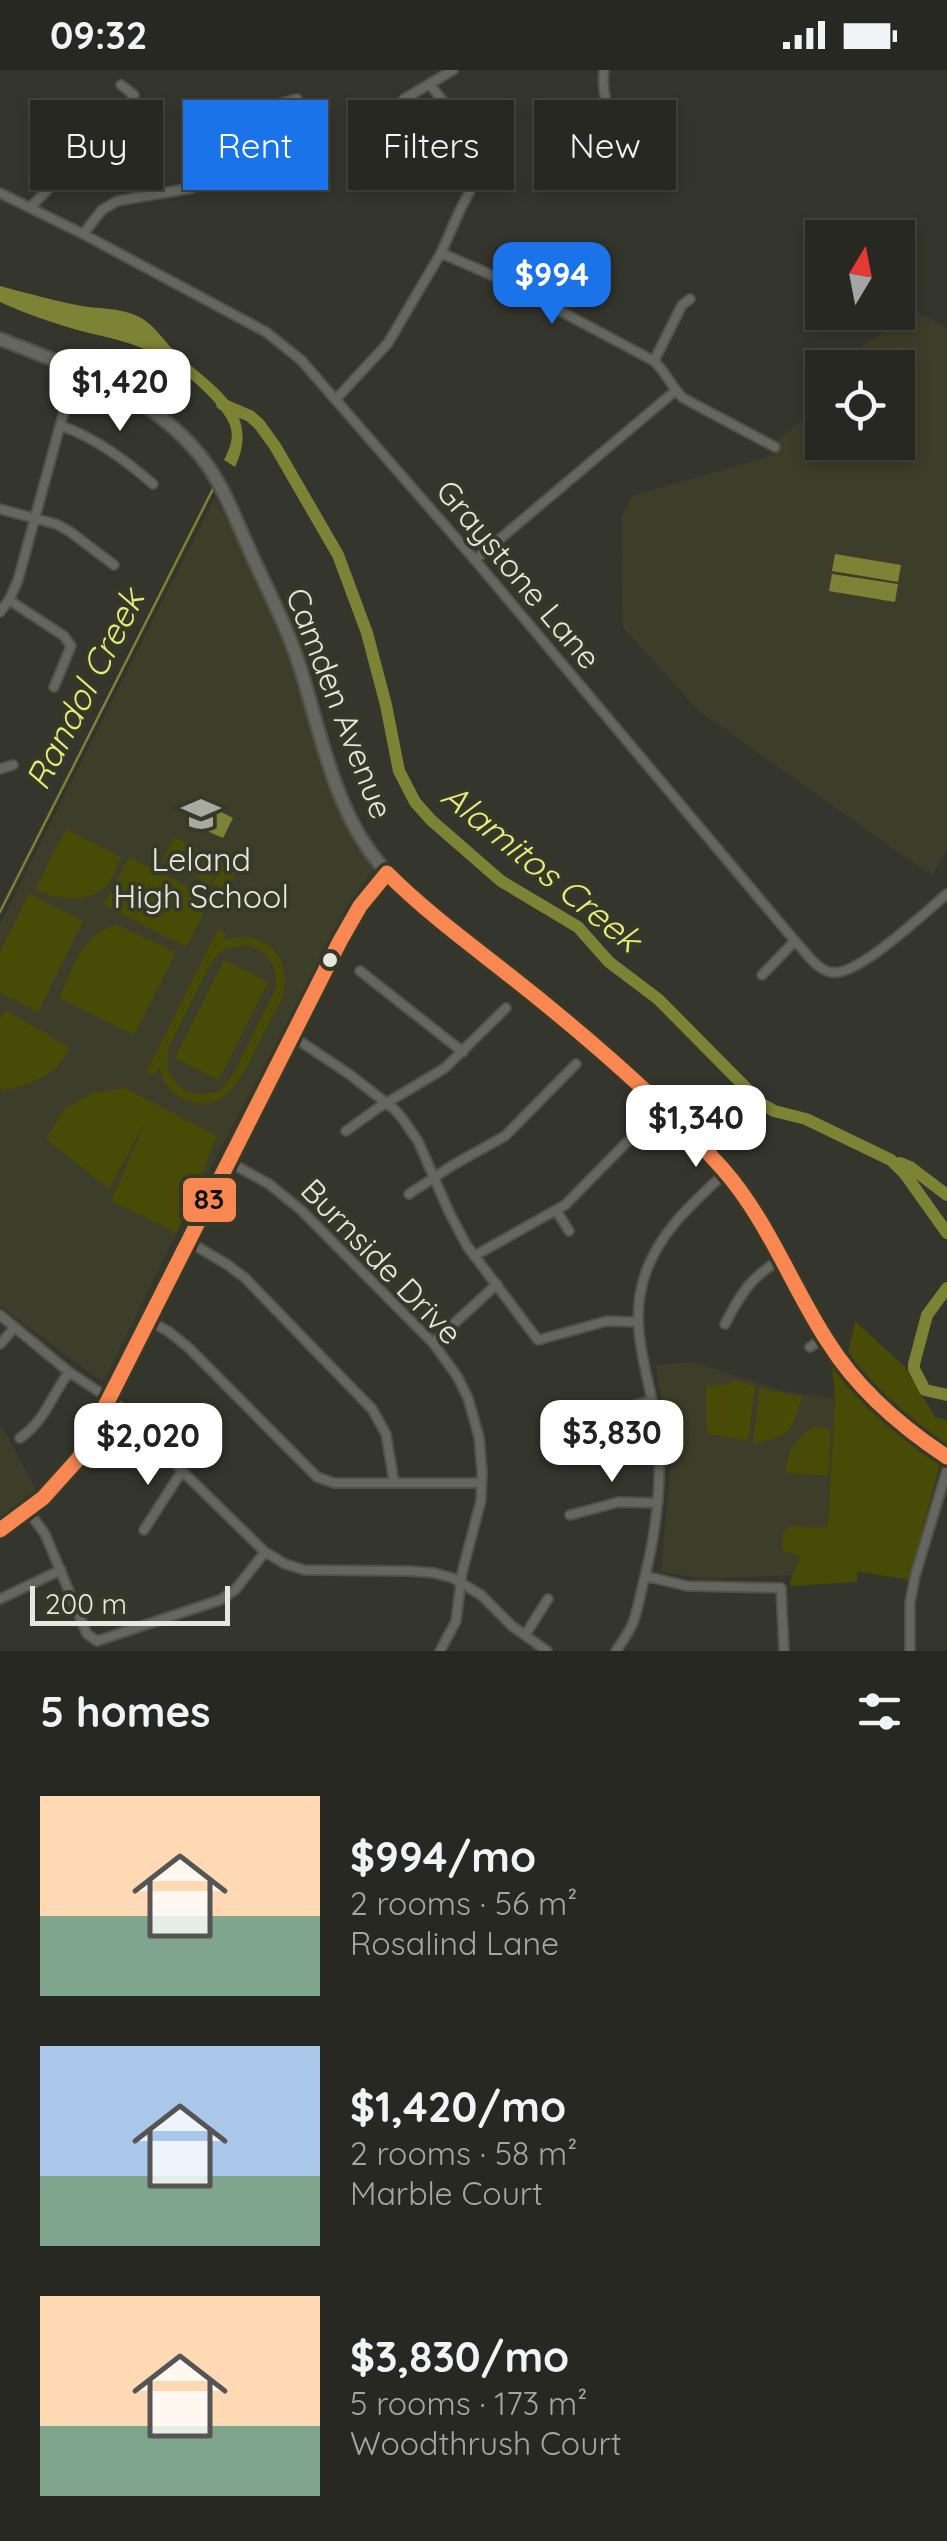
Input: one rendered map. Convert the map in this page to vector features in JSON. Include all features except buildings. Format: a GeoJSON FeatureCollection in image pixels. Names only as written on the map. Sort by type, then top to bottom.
{"type":"FeatureCollection","features":[{"type":"Feature","properties":{"kind":"street"},"geometry":{"type":"LineString","coordinates":[[404,99],[453,70]]}},
{"type":"Feature","properties":{"kind":"street"},"geometry":{"type":"LineString","coordinates":[[604,70],[606,100]]}},
{"type":"Feature","properties":{"kind":"street"},"geometry":{"type":"LineString","coordinates":[[30,208],[131,102],[134,95],[122,85]]}},
{"type":"Feature","properties":{"kind":"street"},"geometry":{"type":"LineString","coordinates":[[336,398],[388,343],[442,253],[479,174],[482,152],[430,85]]}},
{"type":"Feature","properties":{"kind":"street"},"geometry":{"type":"LineString","coordinates":[[84,234],[102,210],[116,201],[192,188],[206,179],[256,114],[296,99]]}},
{"type":"Feature","properties":{"kind":"street","name":"Graystone Lane"},"geometry":{"type":"LineString","coordinates":[[0,193],[266,332],[301,360],[818,966],[830,972],[851,969],[868,960],[947,894]]}},
{"type":"Feature","properties":{"kind":"street"},"geometry":{"type":"LineString","coordinates":[[442,253],[498,278],[654,361],[683,398],[774,448]]}},
{"type":"Feature","properties":{"kind":"street"},"geometry":{"type":"LineString","coordinates":[[654,361],[682,306],[690,299]]}},
{"type":"Feature","properties":{"kind":"street","name":"Camden Avenue"},"geometry":{"type":"LineString","coordinates":[[0,339],[118,390],[156,414],[195,449],[214,476],[296,654],[325,755],[364,843],[426,910],[593,1043],[726,1172],[751,1205],[845,1368],[912,1434],[947,1457]]}},
{"type":"Feature","properties":{"kind":"street"},"geometry":{"type":"LineString","coordinates":[[0,612],[18,580],[64,411],[81,371]]}},
{"type":"Feature","properties":{"kind":"street"},"geometry":{"type":"LineString","coordinates":[[475,560],[676,391]]}},
{"type":"Feature","properties":{"kind":"street"},"geometry":{"type":"LineString","coordinates":[[62,426],[84,434],[125,460],[153,484]]}},
{"type":"Feature","properties":{"kind":"street"},"geometry":{"type":"LineString","coordinates":[[0,509],[69,531],[114,565]]}},
{"type":"Feature","properties":{"kind":"street"},"geometry":{"type":"LineString","coordinates":[[10,600],[64,636],[71,646],[54,688]]}},
{"type":"Feature","properties":{"kind":"street"},"geometry":{"type":"LineString","coordinates":[[0,769],[13,765]]}},
{"type":"Feature","properties":{"kind":"street"},"geometry":{"type":"LineString","coordinates":[[0,1530],[29,1512],[55,1488],[78,1458],[350,921],[388,873]]}},
{"type":"Feature","properties":{"kind":"street"},"geometry":{"type":"LineString","coordinates":[[762,975],[794,940]]}},
{"type":"Feature","properties":{"kind":"street"},"geometry":{"type":"LineString","coordinates":[[360,971],[462,1052]]}},
{"type":"Feature","properties":{"kind":"street"},"geometry":{"type":"LineString","coordinates":[[346,1131],[446,1068],[506,1008]]}},
{"type":"Feature","properties":{"kind":"street"},"geometry":{"type":"LineString","coordinates":[[292,1036],[349,1074],[402,1118],[418,1141],[458,1231],[538,1340],[607,1322],[637,1322]]}},
{"type":"Feature","properties":{"kind":"street"},"geometry":{"type":"LineString","coordinates":[[409,1194],[505,1136],[576,1064]]}},
{"type":"Feature","properties":{"kind":"street"},"geometry":{"type":"LineString","coordinates":[[474,1256],[565,1205],[638,1131]]}},
{"type":"Feature","properties":{"kind":"street","name":"Burnside Drive"},"geometry":{"type":"LineString","coordinates":[[229,1162],[269,1184],[301,1210],[433,1343],[468,1398],[479,1437],[482,1483],[456,1621],[440,1651]]}},
{"type":"Feature","properties":{"kind":"street"},"geometry":{"type":"LineString","coordinates":[[616,1651],[632,1626],[654,1540],[658,1503],[660,1454],[637,1322],[644,1278],[660,1242],[674,1223],[726,1172]]}},
{"type":"Feature","properties":{"kind":"street"},"geometry":{"type":"LineString","coordinates":[[556,1210],[569,1231]]}},
{"type":"Feature","properties":{"kind":"street"},"geometry":{"type":"LineString","coordinates":[[188,1242],[245,1278],[372,1409],[386,1434],[394,1482]]}},
{"type":"Feature","properties":{"kind":"street"},"geometry":{"type":"LineString","coordinates":[[725,1324],[743,1290],[760,1272],[781,1259]]}},
{"type":"Feature","properties":{"kind":"street"},"geometry":{"type":"LineString","coordinates":[[433,1343],[497,1284]]}},
{"type":"Feature","properties":{"kind":"street"},"geometry":{"type":"LineString","coordinates":[[0,1315],[145,1428],[264,1552],[305,1570],[434,1573],[461,1582],[547,1651]]}},
{"type":"Feature","properties":{"kind":"street"},"geometry":{"type":"LineString","coordinates":[[149,1321],[189,1348],[316,1477],[334,1483],[482,1483]]}},
{"type":"Feature","properties":{"kind":"street"},"geometry":{"type":"LineString","coordinates":[[0,1344],[14,1328]]}},
{"type":"Feature","properties":{"kind":"street"},"geometry":{"type":"LineString","coordinates":[[810,1347],[825,1337]]}},
{"type":"Feature","properties":{"kind":"street"},"geometry":{"type":"LineString","coordinates":[[20,1438],[38,1424],[70,1372]]}},
{"type":"Feature","properties":{"kind":"street"},"geometry":{"type":"LineString","coordinates":[[571,1424],[652,1400]]}},
{"type":"Feature","properties":{"kind":"street"},"geometry":{"type":"LineString","coordinates":[[144,1530],[182,1470]]}},
{"type":"Feature","properties":{"kind":"street"},"geometry":{"type":"LineString","coordinates":[[910,1651],[910,1603],[947,1470]]}},
{"type":"Feature","properties":{"kind":"street"},"geometry":{"type":"LineString","coordinates":[[570,1515],[620,1502],[658,1503]]}},
{"type":"Feature","properties":{"kind":"street"},"geometry":{"type":"LineString","coordinates":[[29,1512],[45,1534],[93,1640],[102,1641],[220,1600],[235,1590],[264,1552]]}},
{"type":"Feature","properties":{"kind":"street"},"geometry":{"type":"LineString","coordinates":[[0,1599],[61,1570]]}},
{"type":"Feature","properties":{"kind":"street"},"geometry":{"type":"LineString","coordinates":[[645,1576],[686,1586],[781,1588],[784,1651]]}},
{"type":"Feature","properties":{"kind":"street"},"geometry":{"type":"LineString","coordinates":[[525,1635],[548,1599]]}},
{"type":"Feature","properties":{"kind":"shaded area"},"geometry":{"type":"Polygon","coordinates":[[[0,286],[72,304],[122,311],[148,323],[220,391],[238,416],[242,448],[235,467],[224,460],[232,437],[229,423],[207,394],[185,375],[137,346],[60,325],[0,302],[0,286]]]}},
{"type":"Feature","properties":{"kind":"shaded area"},"geometry":{"type":"Polygon","coordinates":[[[915,312],[947,328],[947,849],[932,876],[699,711],[623,628],[621,523],[633,495],[775,455],[778,440],[805,418],[805,460],[915,460],[915,350],[856,350],[887,330],[915,330],[915,312]]]}},
{"type":"Feature","properties":{"kind":"shaded area","name":"Leland High School"},"geometry":{"type":"Polygon","coordinates":[[[215,497],[288,638],[313,721],[375,868],[350,902],[102,1380],[0,1306],[0,924],[215,497]]]}},
{"type":"Feature","properties":{"kind":"shaded area"},"geometry":{"type":"Polygon","coordinates":[[[835,554],[901,565],[898,582],[832,571],[835,554]]]}},
{"type":"Feature","properties":{"kind":"shaded area"},"geometry":{"type":"Polygon","coordinates":[[[832,574],[898,584],[895,602],[829,591],[832,574]]]}},
{"type":"Feature","properties":{"kind":"shaded area"},"geometry":{"type":"Polygon","coordinates":[[[217,810],[233,818],[223,838],[207,831],[217,810]]]}},
{"type":"Feature","properties":{"kind":"shaded area"},"geometry":{"type":"Polygon","coordinates":[[[66,829],[121,857],[108,883],[89,896],[61,898],[35,889],[66,829]]]}},
{"type":"Feature","properties":{"kind":"shaded area"},"geometry":{"type":"Polygon","coordinates":[[[174,837],[188,844],[177,868],[163,861],[174,837]]]}},
{"type":"Feature","properties":{"kind":"shaded area"},"geometry":{"type":"Polygon","coordinates":[[[191,846],[205,853],[193,876],[179,869],[191,846]]]}},
{"type":"Feature","properties":{"kind":"shaded area"},"geometry":{"type":"Polygon","coordinates":[[[207,854],[221,861],[209,884],[196,877],[207,854]]]}},
{"type":"Feature","properties":{"kind":"shaded area"},"geometry":{"type":"Polygon","coordinates":[[[129,857],[211,899],[186,947],[104,905],[129,857]]]}},
{"type":"Feature","properties":{"kind":"shaded area"},"geometry":{"type":"Polygon","coordinates":[[[223,862],[237,869],[226,892],[212,885],[223,862]]]}},
{"type":"Feature","properties":{"kind":"shaded area"},"geometry":{"type":"Polygon","coordinates":[[[29,894],[83,921],[38,1012],[0,993],[0,952],[29,894]]]}},
{"type":"Feature","properties":{"kind":"shaded area"},"geometry":{"type":"Polygon","coordinates":[[[117,925],[176,952],[134,1035],[59,998],[87,944],[95,935],[117,925]]]}},
{"type":"Feature","properties":{"kind":"shaded area"},"geometry":{"type":"Polygon","coordinates":[[[218,929],[226,933],[223,940],[251,938],[273,950],[284,972],[281,1000],[232,1089],[214,1101],[189,1101],[170,1089],[159,1068],[154,1075],[147,1071],[218,929]],[[246,945],[228,948],[210,964],[168,1049],[167,1068],[186,1091],[216,1092],[226,1085],[275,990],[271,961],[261,951],[246,945]]]}},
{"type":"Feature","properties":{"kind":"shaded area"},"geometry":{"type":"Polygon","coordinates":[[[224,960],[268,982],[219,1080],[175,1058],[224,960]]]}},
{"type":"Feature","properties":{"kind":"shaded area"},"geometry":{"type":"Polygon","coordinates":[[[5,1010],[69,1047],[59,1065],[42,1077],[3,1090],[0,1019],[5,1010]]]}},
{"type":"Feature","properties":{"kind":"shaded area"},"geometry":{"type":"Polygon","coordinates":[[[125,1088],[217,1136],[177,1233],[111,1201],[147,1119],[109,1189],[46,1139],[65,1108],[94,1093],[125,1088]]]}},
{"type":"Feature","properties":{"kind":"shaded area"},"geometry":{"type":"Polygon","coordinates":[[[855,1321],[904,1366],[935,1417],[947,1420],[947,1449],[905,1422],[846,1364],[855,1321]]]}},
{"type":"Feature","properties":{"kind":"shaded area"},"geometry":{"type":"Polygon","coordinates":[[[693,1362],[781,1390],[835,1399],[828,1528],[806,1541],[793,1575],[708,1579],[661,1572],[671,1461],[656,1365],[693,1362]]]}},
{"type":"Feature","properties":{"kind":"shaded area"},"geometry":{"type":"Polygon","coordinates":[[[836,1365],[847,1383],[867,1397],[897,1430],[941,1461],[909,1580],[857,1571],[857,1582],[791,1586],[800,1557],[782,1550],[783,1534],[789,1526],[828,1527],[835,1399],[832,1366],[836,1365]]]}},
{"type":"Feature","properties":{"kind":"shaded area"},"geometry":{"type":"Polygon","coordinates":[[[734,1380],[755,1386],[748,1440],[707,1434],[706,1386],[734,1380]]]}},
{"type":"Feature","properties":{"kind":"shaded area"},"geometry":{"type":"Polygon","coordinates":[[[760,1388],[802,1397],[787,1431],[753,1443],[760,1388]]]}},
{"type":"Feature","properties":{"kind":"shaded area"},"geometry":{"type":"Polygon","coordinates":[[[0,1423],[37,1491],[18,1511],[0,1520],[0,1423]]]}},
{"type":"Feature","properties":{"kind":"shaded area"},"geometry":{"type":"Polygon","coordinates":[[[815,1426],[830,1430],[828,1476],[786,1473],[794,1445],[815,1426]]]}},
{"type":"Feature","properties":{"kind":"waterway","name":"Alamitos Creek"},"geometry":{"type":"LineString","coordinates":[[222,404],[259,424],[338,555],[367,633],[399,771],[415,802],[501,881],[578,927],[609,962],[658,999],[762,1104],[806,1119],[891,1160],[947,1233]]}},
{"type":"Feature","properties":{"kind":"waterway","name":"Randol Creek"},"geometry":{"type":"LineString","coordinates":[[0,912],[213,489]]}},
{"type":"Feature","properties":{"kind":"waterway"},"geometry":{"type":"LineString","coordinates":[[900,1163],[947,1195]]}},
{"type":"Feature","properties":{"kind":"waterway","name":"Alamitos Creek"},"geometry":{"type":"LineString","coordinates":[[947,1288],[927,1315],[914,1364],[925,1390],[947,1395]]}},
{"type":"Feature","properties":{"kind":"transit line","name":"83"},"geometry":{"type":"LineString","coordinates":[[0,1530],[43,1498],[79,1458],[340,941],[360,906],[387,873],[592,1043],[698,1142],[753,1209],[815,1320],[853,1376],[897,1420],[947,1457]]}},
{"type":"Feature","properties":{"kind":"place","name":"Leland High School"},"geometry":{"type":"Point","coordinates":[201,814]}}]}
